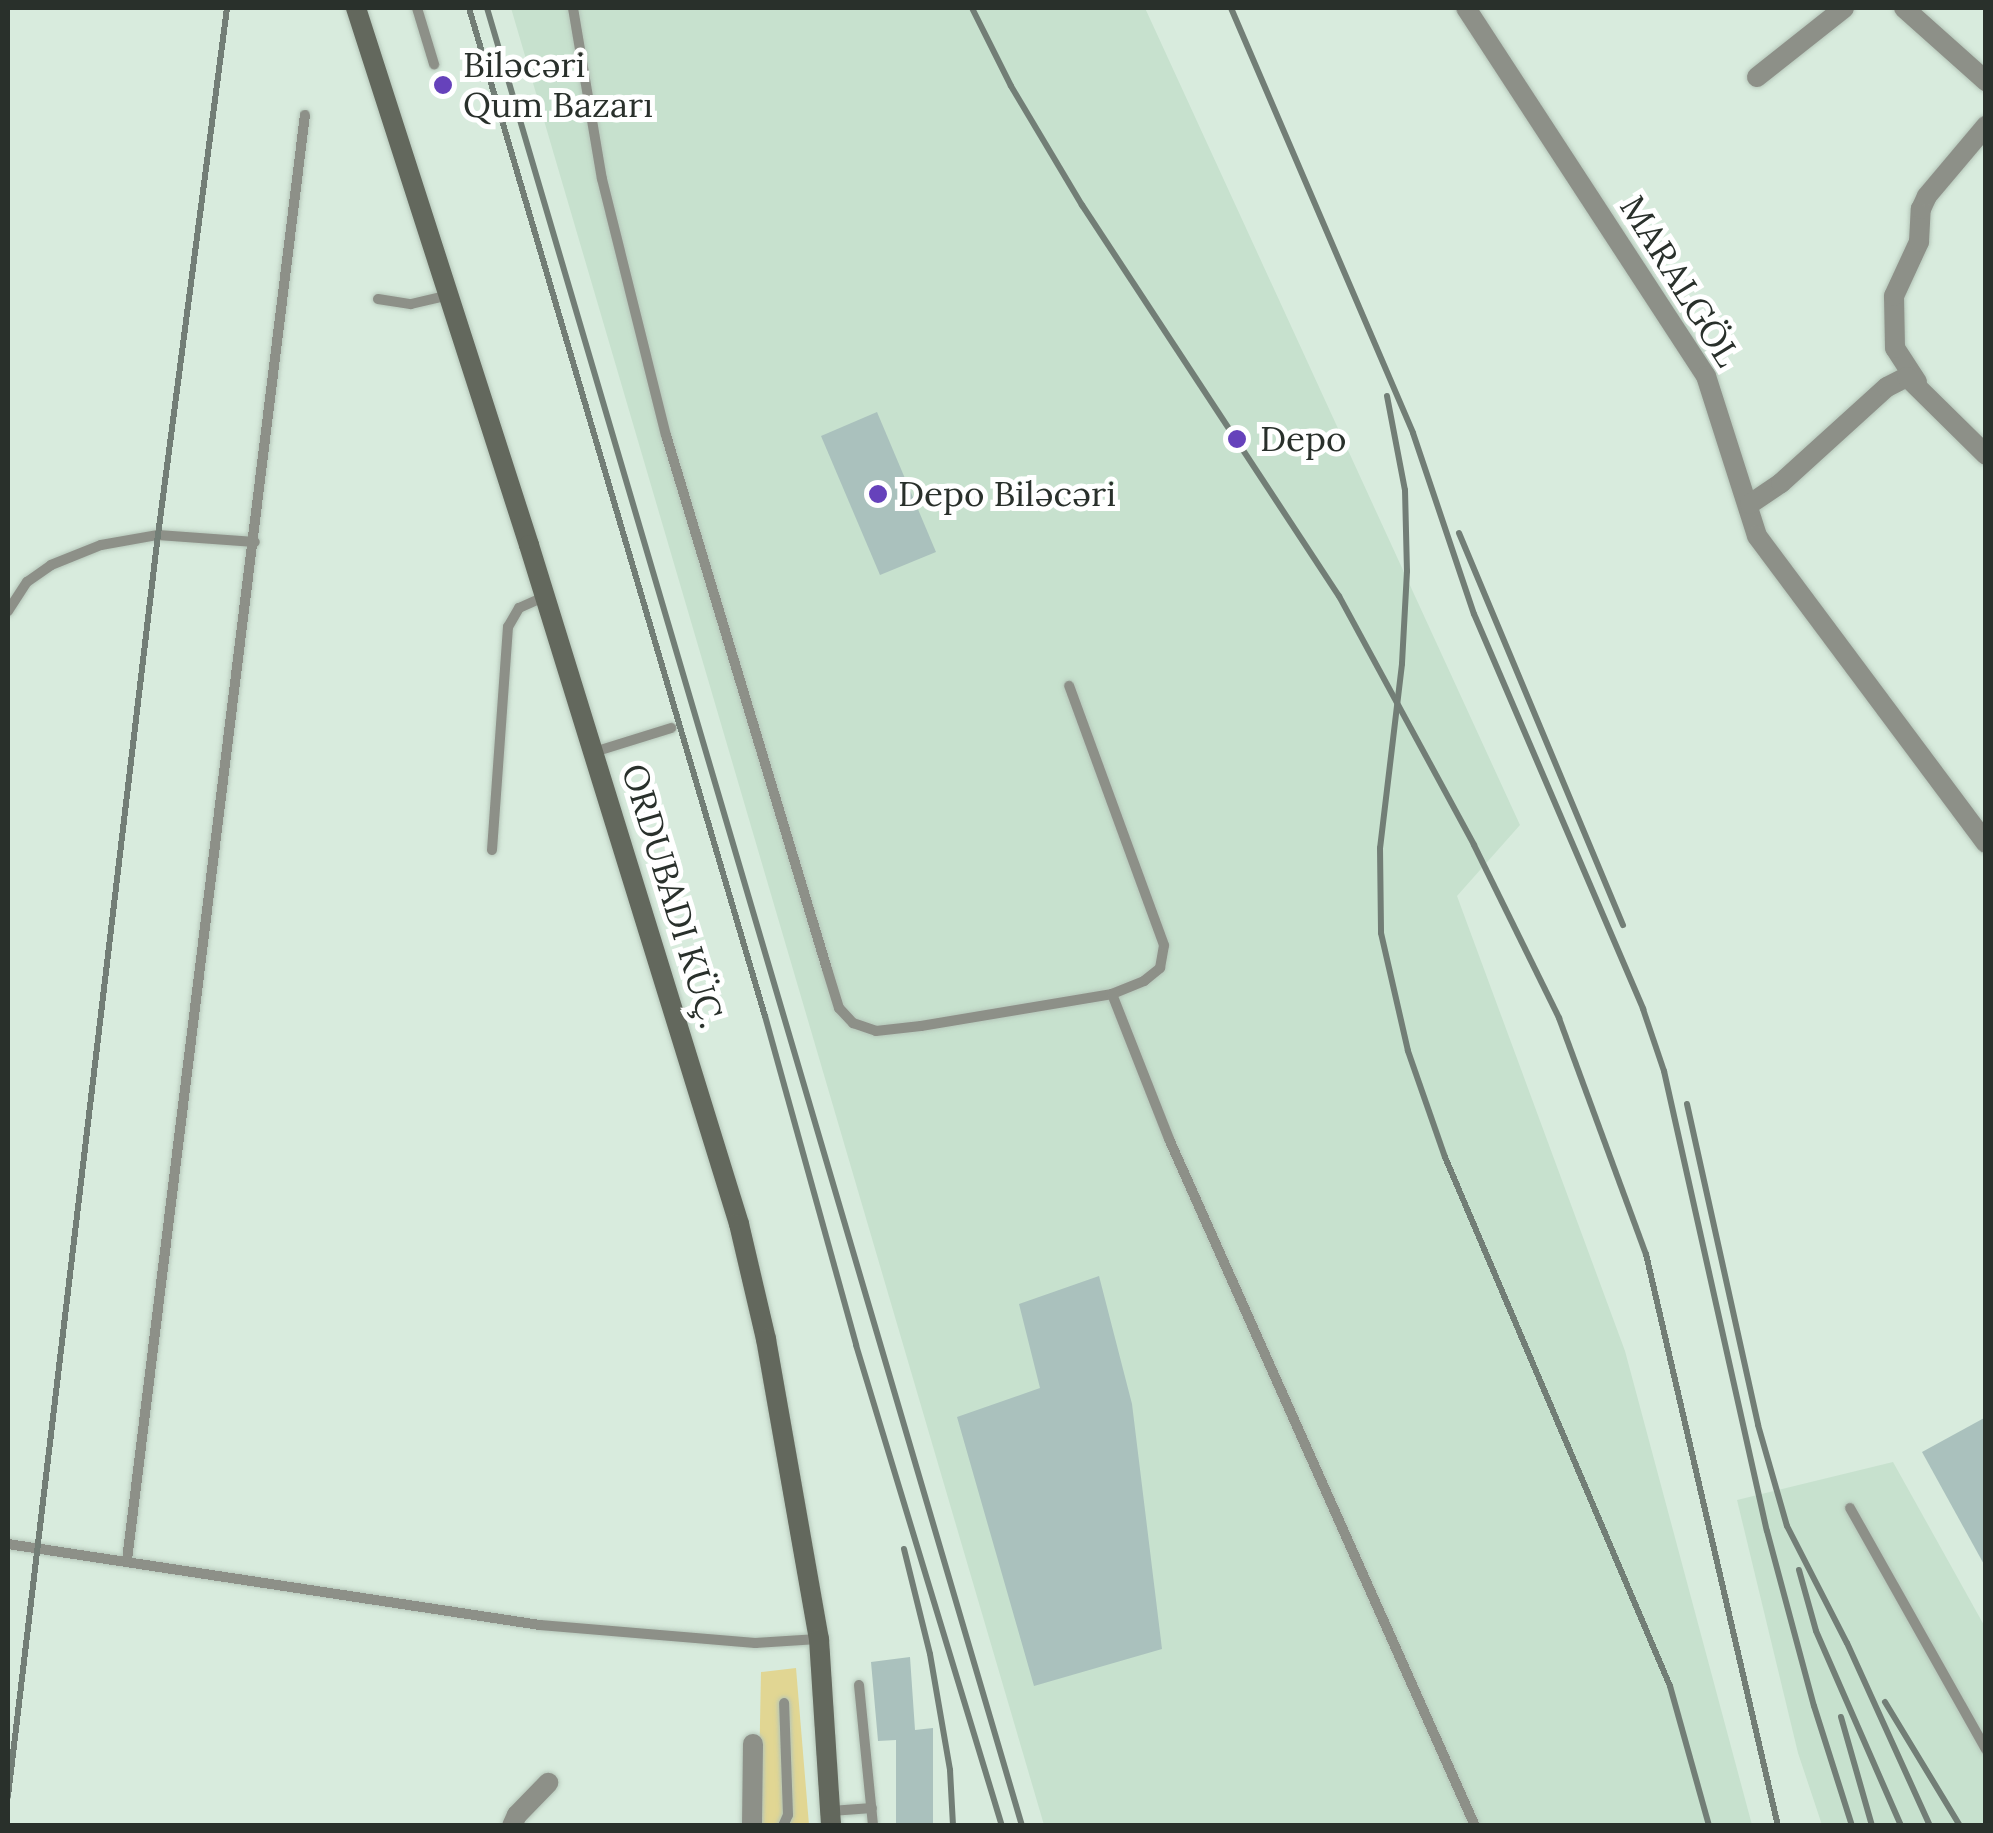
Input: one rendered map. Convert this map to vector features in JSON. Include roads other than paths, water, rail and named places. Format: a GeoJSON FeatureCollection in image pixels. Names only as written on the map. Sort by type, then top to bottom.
{"type":"FeatureCollection","features":[{"type":"Feature","properties":{"kind":"main road","name":"ORDUBADI KÜÇ."},"geometry":{"type":"LineString","coordinates":[[356,8],[545,596],[739,1224],[766,1339],[820,1639],[831,1818]]}},
{"type":"Feature","properties":{"kind":"street","name":"MARALGÖL"},"geometry":{"type":"LineString","coordinates":[[1466,8],[1706,376],[1750,504],[1750,520],[1757,536],[1986,844]]}},
{"type":"Feature","properties":{"kind":"street"},"geometry":{"type":"LineString","coordinates":[[1757,77],[1844,8]]}},
{"type":"Feature","properties":{"kind":"street"},"geometry":{"type":"LineString","coordinates":[[1904,8],[1986,82]]}},
{"type":"Feature","properties":{"kind":"street"},"geometry":{"type":"LineString","coordinates":[[1986,126],[1927,196],[1921,209],[1923,230],[1894,296],[1896,348],[1917,382],[1986,455]]}},
{"type":"Feature","properties":{"kind":"street"},"geometry":{"type":"LineString","coordinates":[[1750,504],[1781,483],[1888,387],[1907,377],[1917,382]]}},
{"type":"Feature","properties":{"kind":"street"},"geometry":{"type":"LineString","coordinates":[[752,1826],[753,1744]]}},
{"type":"Feature","properties":{"kind":"street"},"geometry":{"type":"LineString","coordinates":[[512,1826],[516,1814],[548,1783]]}},
{"type":"Feature","properties":{"kind":"lane"},"geometry":{"type":"LineString","coordinates":[[417,8],[434,64]]}},
{"type":"Feature","properties":{"kind":"lane"},"geometry":{"type":"LineString","coordinates":[[572,8],[602,179],[633,316],[839,1008],[853,1023],[876,1031],[1112,994],[1144,981],[1160,968],[1164,945],[1069,686]]}},
{"type":"Feature","properties":{"kind":"lane"},"geometry":{"type":"LineString","coordinates":[[127,1560],[306,115]]}},
{"type":"Feature","properties":{"kind":"lane"},"geometry":{"type":"LineString","coordinates":[[378,300],[411,304],[450,295]]}},
{"type":"Feature","properties":{"kind":"lane"},"geometry":{"type":"LineString","coordinates":[[8,611],[28,582],[51,565],[101,544],[158,534],[255,542]]}},
{"type":"Feature","properties":{"kind":"lane"},"geometry":{"type":"LineString","coordinates":[[492,850],[508,627],[519,608],[545,596]]}},
{"type":"Feature","properties":{"kind":"lane"},"geometry":{"type":"LineString","coordinates":[[594,752],[671,728]]}},
{"type":"Feature","properties":{"kind":"lane"},"geometry":{"type":"LineString","coordinates":[[1112,994],[1170,1139],[1475,1826]]}},
{"type":"Feature","properties":{"kind":"lane"},"geometry":{"type":"LineString","coordinates":[[1850,1508],[1986,1749]]}},
{"type":"Feature","properties":{"kind":"lane"},"geometry":{"type":"LineString","coordinates":[[8,1544],[540,1624],[755,1643],[820,1639]]}},
{"type":"Feature","properties":{"kind":"lane"},"geometry":{"type":"LineString","coordinates":[[859,1685],[872,1826]]}},
{"type":"Feature","properties":{"kind":"lane"},"geometry":{"type":"LineString","coordinates":[[783,1826],[788,1815],[784,1703]]}},
{"type":"Feature","properties":{"kind":"lane"},"geometry":{"type":"LineString","coordinates":[[831,1818],[872,1808]]}},
{"type":"Feature","properties":{"kind":"railway"},"geometry":{"type":"LineString","coordinates":[[8,1796],[158,535],[227,8]]}},
{"type":"Feature","properties":{"kind":"railway"},"geometry":{"type":"LineString","coordinates":[[469,8],[765,1016],[856,1345],[1002,1826]]}},
{"type":"Feature","properties":{"kind":"railway"},"geometry":{"type":"LineString","coordinates":[[487,8],[1022,1826]]}},
{"type":"Feature","properties":{"kind":"railway"},"geometry":{"type":"LineString","coordinates":[[972,8],[1011,86],[1082,205],[1339,596],[1474,845],[1559,1018],[1646,1254],[1778,1826]]}},
{"type":"Feature","properties":{"kind":"railway"},"geometry":{"type":"LineString","coordinates":[[1231,8],[1413,433],[1474,614],[1643,1009],[1664,1071],[1767,1531],[1814,1706],[1852,1826]]}},
{"type":"Feature","properties":{"kind":"railway"},"geometry":{"type":"LineString","coordinates":[[1387,396],[1405,490],[1407,571],[1402,664],[1380,848],[1381,933],[1408,1051],[1445,1157],[1670,1686],[1709,1826]]}},
{"type":"Feature","properties":{"kind":"railway"},"geometry":{"type":"LineString","coordinates":[[1459,533],[1623,925]]}},
{"type":"Feature","properties":{"kind":"railway"},"geometry":{"type":"LineString","coordinates":[[1687,1104],[1758,1425],[1787,1526],[1847,1643],[1930,1826]]}},
{"type":"Feature","properties":{"kind":"railway"},"geometry":{"type":"LineString","coordinates":[[904,1549],[930,1654],[950,1770],[953,1826]]}},
{"type":"Feature","properties":{"kind":"railway"},"geometry":{"type":"LineString","coordinates":[[1799,1570],[1816,1631],[1901,1826]]}},
{"type":"Feature","properties":{"kind":"railway"},"geometry":{"type":"LineString","coordinates":[[1885,1702],[1960,1826]]}},
{"type":"Feature","properties":{"kind":"railway"},"geometry":{"type":"LineString","coordinates":[[1841,1717],[1872,1826]]}},
{"type":"Feature","properties":{"kind":"place","name":"Biləcəri Qum Bazarı"},"geometry":{"type":"Point","coordinates":[443,85]}},
{"type":"Feature","properties":{"kind":"place","name":"Depo"},"geometry":{"type":"Point","coordinates":[1237,439]}},
{"type":"Feature","properties":{"kind":"place","name":"Depo Biləcəri"},"geometry":{"type":"Point","coordinates":[878,494]}}]}
